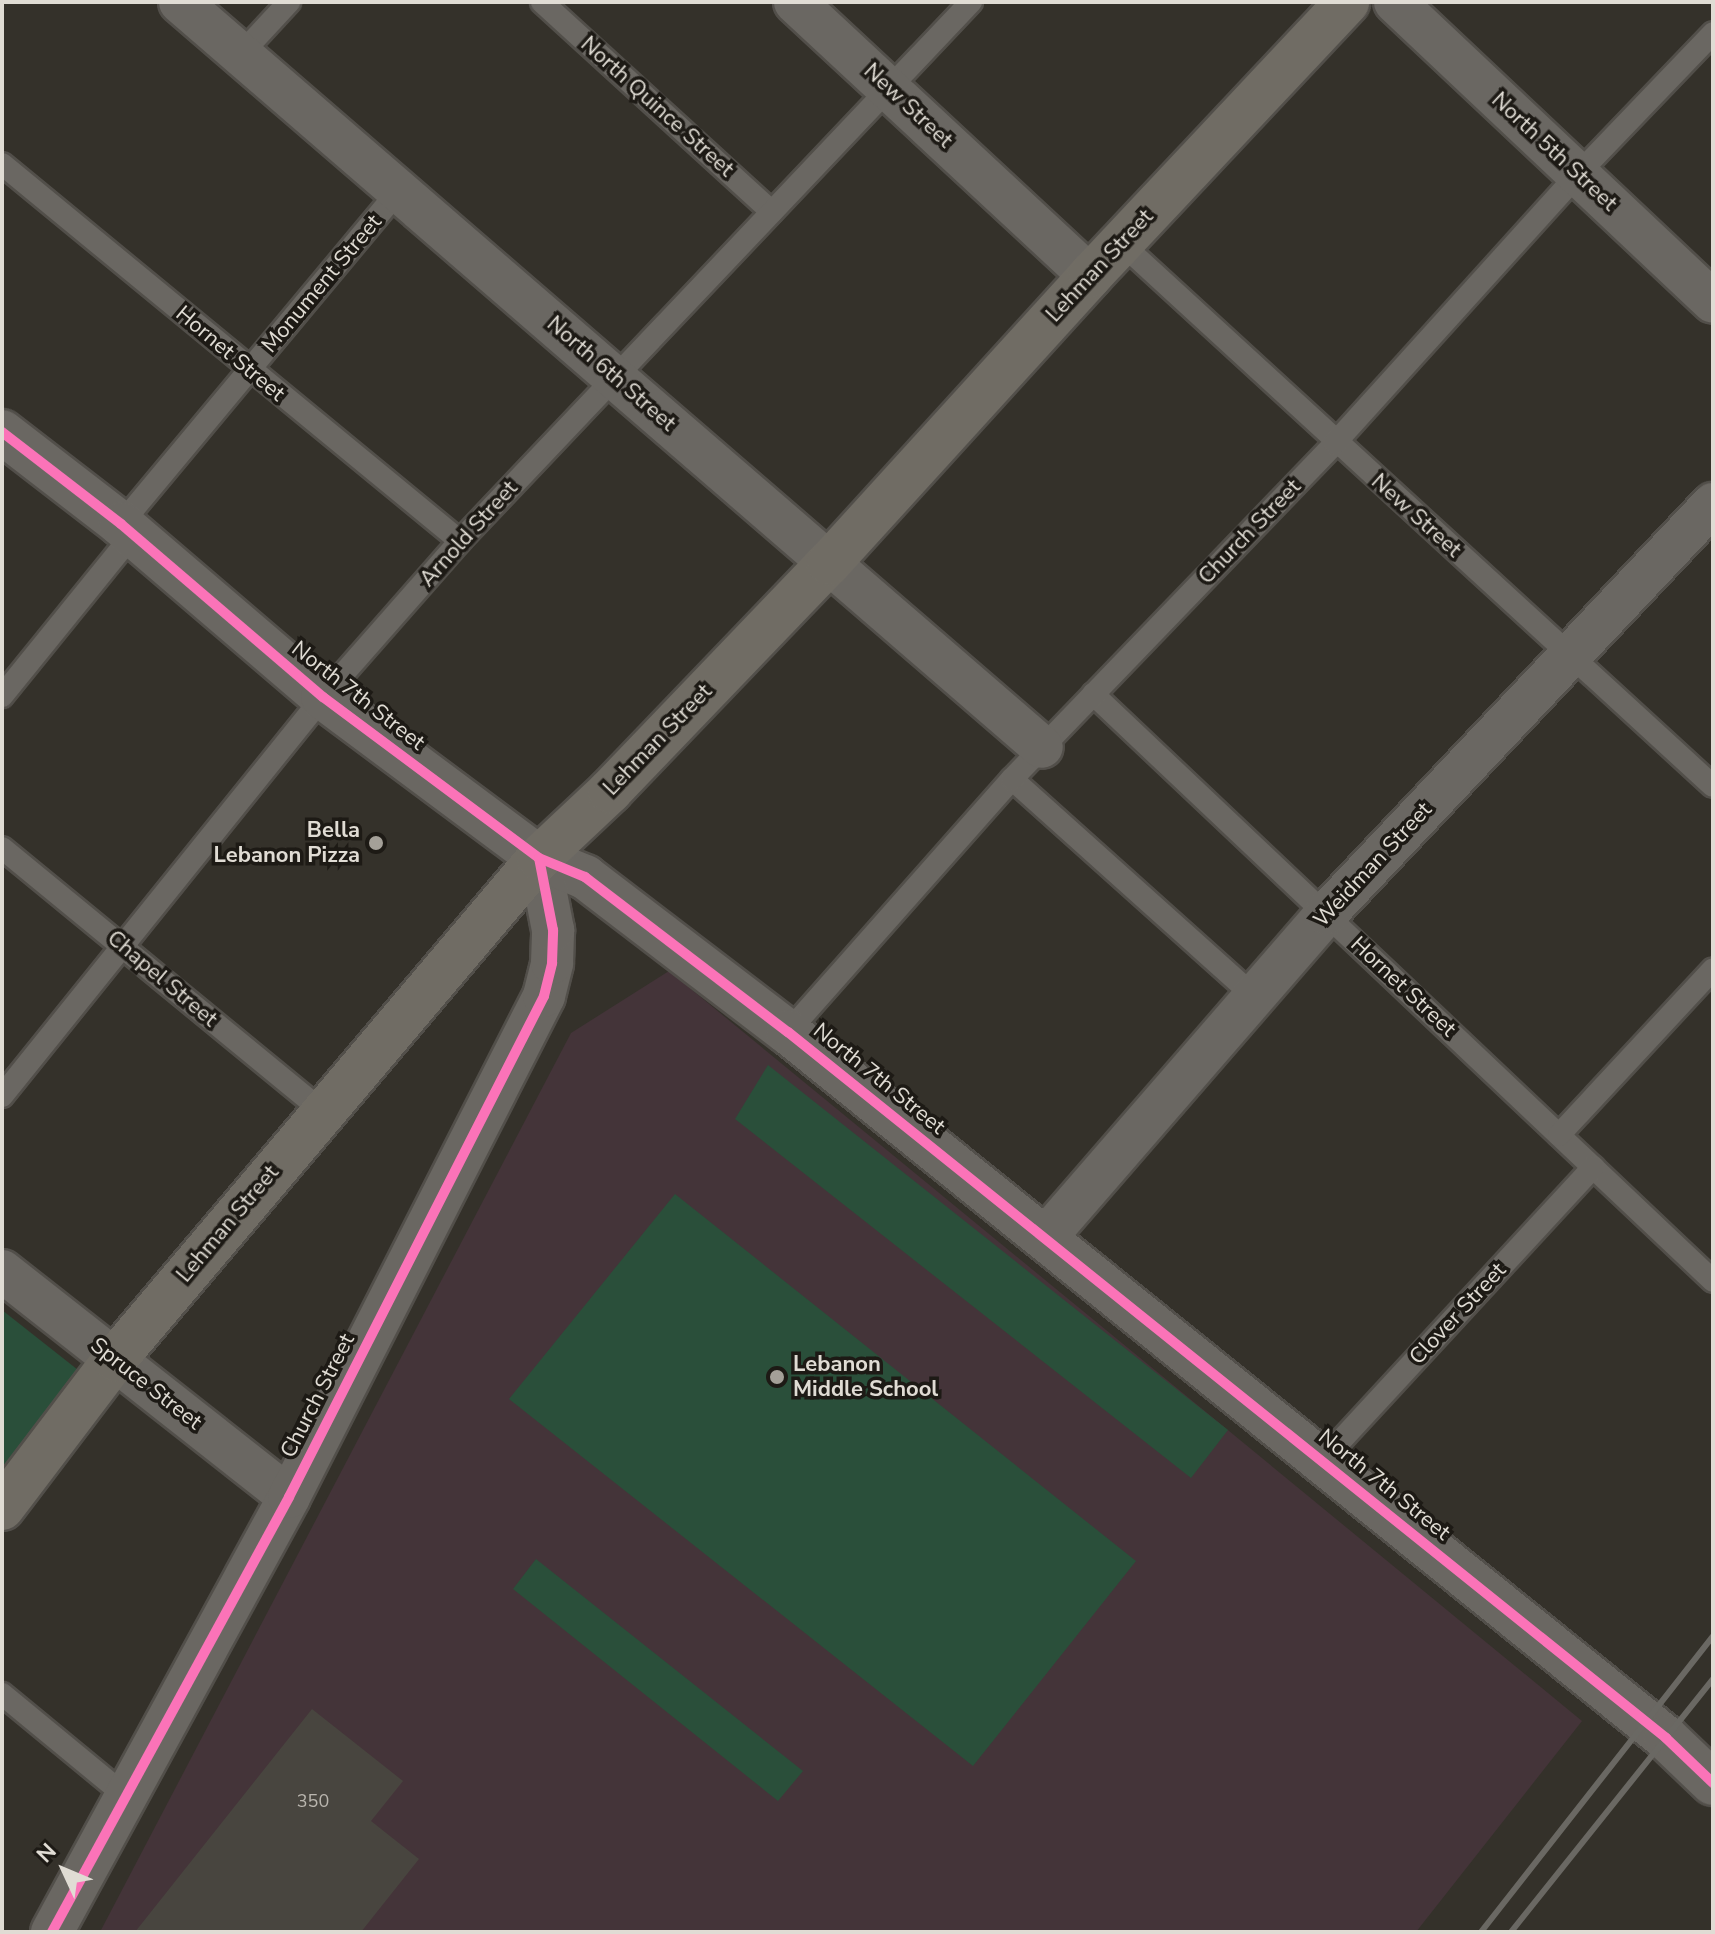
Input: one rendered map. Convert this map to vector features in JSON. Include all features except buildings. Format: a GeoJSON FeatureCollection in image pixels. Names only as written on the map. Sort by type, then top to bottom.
{"type":"FeatureCollection","features":[{"type":"Feature","properties":{"kind":"main road","name":"Lehman Street"},"geometry":{"type":"LineString","coordinates":[[2,1508],[115,1359],[539,858],[610,791],[829,563],[1090,276],[1347,2]]}},
{"type":"Feature","properties":{"kind":"street","name":"North 6th Street"},"geometry":{"type":"LineString","coordinates":[[180,2],[1042,747]]}},
{"type":"Feature","properties":{"kind":"street","name":"New Street"},"geometry":{"type":"LineString","coordinates":[[795,2],[1090,276]]}},
{"type":"Feature","properties":{"kind":"street","name":"North 5th Street"},"geometry":{"type":"LineString","coordinates":[[1395,2],[1713,302]]}},
{"type":"Feature","properties":{"kind":"street","name":"North 7th Street"},"geometry":{"type":"LineString","coordinates":[[2,432],[127,529],[323,697],[539,858],[585,877],[788,1032],[1666,1738],[1713,1783]]}},
{"type":"Feature","properties":{"kind":"street","name":"Weidman Street"},"geometry":{"type":"LineString","coordinates":[[1046,1237],[1326,914],[1713,504]]}},
{"type":"Feature","properties":{"kind":"street","name":"Church Street"},"geometry":{"type":"LineString","coordinates":[[52,1932],[128,1798],[289,1497],[544,996],[552,963],[553,930],[539,858]]}},
{"type":"Feature","properties":{"kind":"street","name":"Spruce Street"},"geometry":{"type":"LineString","coordinates":[[2,1271],[289,1497]]}},
{"type":"Feature","properties":{"kind":"lane"},"geometry":{"type":"LineString","coordinates":[[241,54],[289,2]]}},
{"type":"Feature","properties":{"kind":"lane","name":"North Quince Street"},"geometry":{"type":"LineString","coordinates":[[542,2],[772,212]]}},
{"type":"Feature","properties":{"kind":"lane","name":"Arnold Street"},"geometry":{"type":"LineString","coordinates":[[2,1096],[323,697],[460,541],[971,2]]}},
{"type":"Feature","properties":{"kind":"lane","name":"Church Street"},"geometry":{"type":"LineString","coordinates":[[788,1032],[1012,779],[1335,443],[1578,174],[1713,33]]}},
{"type":"Feature","properties":{"kind":"lane","name":"Hornet Street"},"geometry":{"type":"LineString","coordinates":[[2,164],[460,541]]}},
{"type":"Feature","properties":{"kind":"lane","name":"Monument Street"},"geometry":{"type":"LineString","coordinates":[[2,696],[250,370],[399,190]]}},
{"type":"Feature","properties":{"kind":"lane","name":"New Street"},"geometry":{"type":"LineString","coordinates":[[1121,243],[1335,443],[1713,786]]}},
{"type":"Feature","properties":{"kind":"lane","name":"Hornet Street"},"geometry":{"type":"LineString","coordinates":[[1093,694],[1713,1281]]}},
{"type":"Feature","properties":{"kind":"lane"},"geometry":{"type":"LineString","coordinates":[[1012,779],[1254,996]]}},
{"type":"Feature","properties":{"kind":"lane","name":"Chapel Street"},"geometry":{"type":"LineString","coordinates":[[2,848],[322,1111]]}},
{"type":"Feature","properties":{"kind":"lane"},"geometry":{"type":"LineString","coordinates":[[1559,1135],[1713,969]]}},
{"type":"Feature","properties":{"kind":"lane","name":"Clover Street"},"geometry":{"type":"LineString","coordinates":[[1322,1461],[1593,1167]]}},
{"type":"Feature","properties":{"kind":"lane"},"geometry":{"type":"LineString","coordinates":[[2,1694],[128,1798]]}},
{"type":"Feature","properties":{"kind":"shaded area","name":"Lebanon Middle School"},"geometry":{"type":"Polygon","coordinates":[[[669,971],[1582,1721],[1416,1932],[100,1932],[571,1033],[669,971]]]}},
{"type":"Feature","properties":{"kind":"green space"},"geometry":{"type":"Polygon","coordinates":[[[768,1065],[1228,1430],[1191,1478],[735,1119],[768,1065]]]}},
{"type":"Feature","properties":{"kind":"green space"},"geometry":{"type":"Polygon","coordinates":[[[675,1194],[1136,1561],[973,1766],[509,1399],[675,1194]]]}},
{"type":"Feature","properties":{"kind":"green space"},"geometry":{"type":"Polygon","coordinates":[[[2,1310],[92,1381],[2,1497],[2,1310]]]}},
{"type":"Feature","properties":{"kind":"green space"},"geometry":{"type":"Polygon","coordinates":[[[536,1559],[803,1771],[778,1801],[513,1589],[536,1559]]]}},
{"type":"Feature","properties":{"kind":"railway"},"geometry":{"type":"LineString","coordinates":[[1481,1932],[1713,1636]]}},
{"type":"Feature","properties":{"kind":"railway"},"geometry":{"type":"LineString","coordinates":[[1511,1932],[1713,1679]]}},
{"type":"Feature","properties":{"kind":"cycle path"},"geometry":{"type":"LineString","coordinates":[[2,432],[121,524],[323,697],[539,858],[585,877],[788,1032],[1666,1738],[1713,1783]]}},
{"type":"Feature","properties":{"kind":"cycle path"},"geometry":{"type":"LineString","coordinates":[[52,1932],[289,1497],[544,996],[552,963],[553,930],[539,858]]}},
{"type":"Feature","properties":{"kind":"place","name":"Bella Lebanon Pizza"},"geometry":{"type":"Point","coordinates":[376,843]}},
{"type":"Feature","properties":{"kind":"place","name":"Lebanon Middle School"},"geometry":{"type":"Point","coordinates":[777,1377]}}]}
